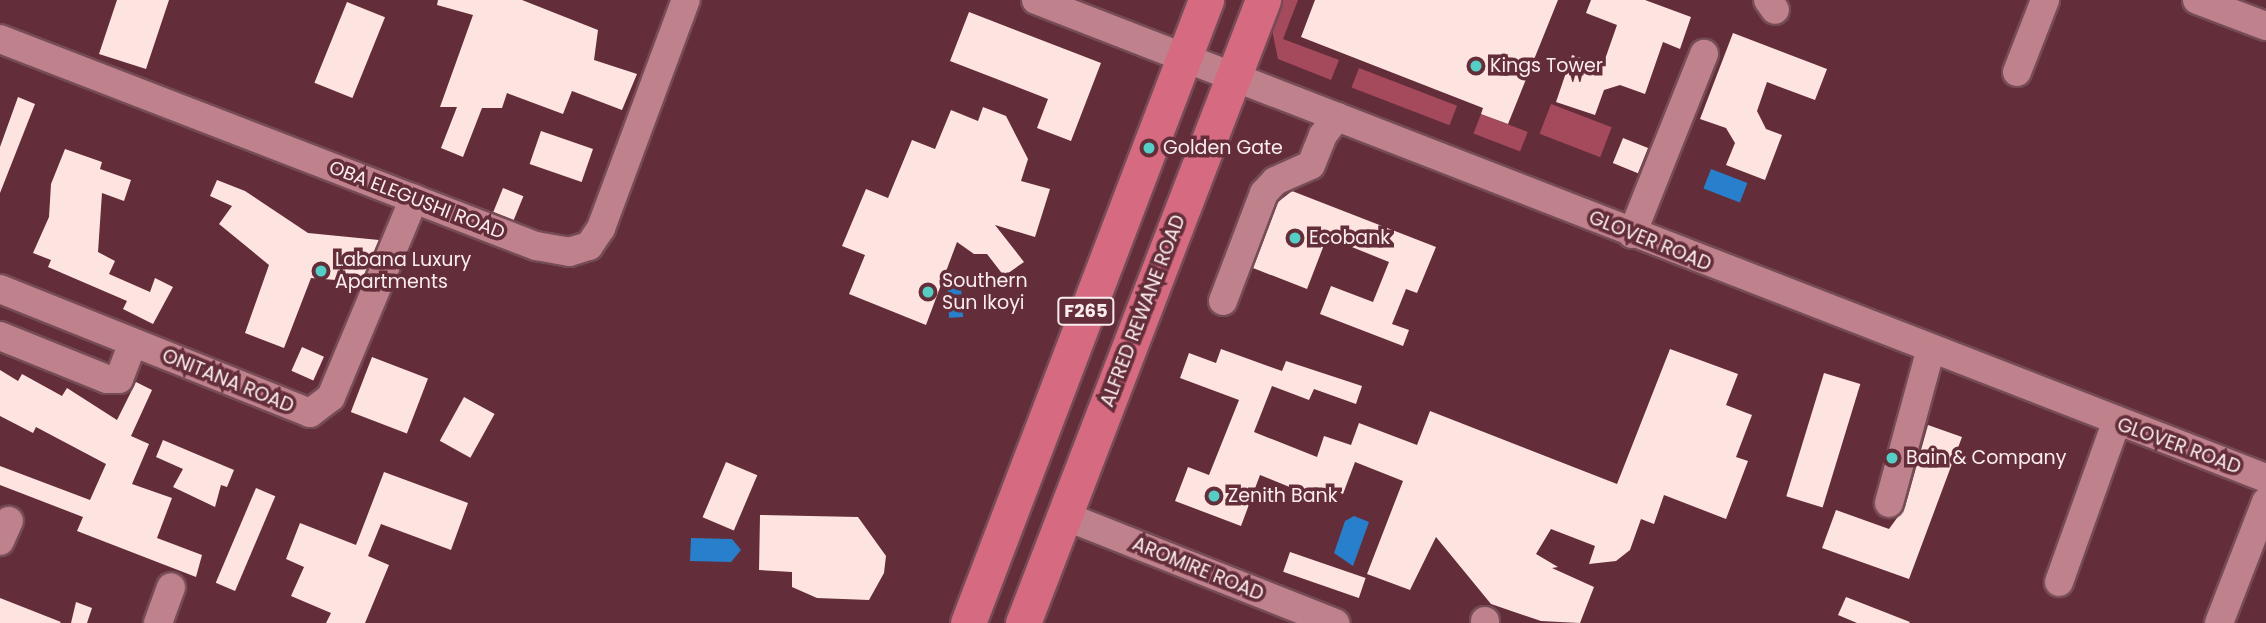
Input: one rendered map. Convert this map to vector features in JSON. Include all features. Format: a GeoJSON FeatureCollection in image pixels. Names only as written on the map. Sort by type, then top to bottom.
{"type":"FeatureCollection","features":[{"type":"Feature","properties":{"kind":"main road","name":"F265"},"geometry":{"type":"LineString","coordinates":[[968,623],[1206,0]]}},
{"type":"Feature","properties":{"kind":"main road","name":"ALFRED REWANE ROAD"},"geometry":{"type":"LineString","coordinates":[[1023,623],[1062,514],[1263,0]]}},
{"type":"Feature","properties":{"kind":"main road"},"geometry":{"type":"LineString","coordinates":[[1053,395],[1098,426]]}},
{"type":"Feature","properties":{"kind":"main road"},"geometry":{"type":"LineString","coordinates":[[991,562],[1035,590]]}},
{"type":"Feature","properties":{"kind":"street","name":"OBA ELEGUSHI ROAD"},"geometry":{"type":"LineString","coordinates":[[0,39],[536,246],[569,252],[589,246],[601,228],[686,0]]}},
{"type":"Feature","properties":{"kind":"street","name":"GLOVER ROAD"},"geometry":{"type":"LineString","coordinates":[[1035,0],[1234,75],[1930,352],[2266,478]]}},
{"type":"Feature","properties":{"kind":"street"},"geometry":{"type":"LineString","coordinates":[[2017,72],[2045,0]]}},
{"type":"Feature","properties":{"kind":"street"},"geometry":{"type":"LineString","coordinates":[[2197,0],[2266,26]]}},
{"type":"Feature","properties":{"kind":"street"},"geometry":{"type":"LineString","coordinates":[[1632,234],[1704,54]]}},
{"type":"Feature","properties":{"kind":"street"},"geometry":{"type":"LineString","coordinates":[[1223,301],[1264,193],[1275,181],[1311,165],[1322,135],[1337,117]]}},
{"type":"Feature","properties":{"kind":"street","name":"ONITANA ROAD"},"geometry":{"type":"LineString","coordinates":[[13,294],[310,412],[323,407],[414,199]]}},
{"type":"Feature","properties":{"kind":"street"},"geometry":{"type":"LineString","coordinates":[[13,294],[6,338],[107,379],[119,379],[134,343]]}},
{"type":"Feature","properties":{"kind":"street"},"geometry":{"type":"LineString","coordinates":[[1889,503],[1930,352]]}},
{"type":"Feature","properties":{"kind":"street"},"geometry":{"type":"LineString","coordinates":[[2059,582],[2116,423]]}},
{"type":"Feature","properties":{"kind":"street"},"geometry":{"type":"LineString","coordinates":[[2218,623],[2266,502]]}},
{"type":"Feature","properties":{"kind":"street","name":"AROMIRE ROAD"},"geometry":{"type":"LineString","coordinates":[[1062,514],[1335,623]]}},
{"type":"Feature","properties":{"kind":"street"},"geometry":{"type":"LineString","coordinates":[[158,623],[171,587]]}},
{"type":"Feature","properties":{"kind":"shaded area"},"geometry":{"type":"Polygon","coordinates":[[[1281,0],[1298,0],[1283,39],[1339,60],[1331,80],[1278,59],[1271,25],[1281,0]]]}},
{"type":"Feature","properties":{"kind":"shaded area"},"geometry":{"type":"Polygon","coordinates":[[[1359,68],[1457,106],[1450,125],[1351,88],[1359,68]]]}},
{"type":"Feature","properties":{"kind":"shaded area"},"geometry":{"type":"Polygon","coordinates":[[[1551,104],[1612,127],[1600,157],[1540,134],[1551,104]]]}},
{"type":"Feature","properties":{"kind":"shaded area"},"geometry":{"type":"Polygon","coordinates":[[[1481,114],[1528,132],[1520,152],[1473,134],[1481,114]]]}},
{"type":"Feature","properties":{"kind":"water"},"geometry":{"type":"Polygon","coordinates":[[[1711,169],[1747,183],[1740,203],[1703,189],[1711,169]]]}},
{"type":"Feature","properties":{"kind":"water"},"geometry":{"type":"Polygon","coordinates":[[[960,273],[963,317],[949,318],[946,274],[960,273]]]}},
{"type":"Feature","properties":{"kind":"water"},"geometry":{"type":"Polygon","coordinates":[[[1354,516],[1369,522],[1353,566],[1334,553],[1345,521],[1354,516]]]}},
{"type":"Feature","properties":{"kind":"water"},"geometry":{"type":"Polygon","coordinates":[[[691,538],[732,539],[741,550],[731,562],[690,561],[691,538]]]}},
{"type":"Feature","properties":{"kind":"building"},"geometry":{"type":"Polygon","coordinates":[[[117,0],[169,0],[146,69],[99,54],[117,0]]]}},
{"type":"Feature","properties":{"kind":"building"},"geometry":{"type":"Polygon","coordinates":[[[438,0],[522,0],[598,30],[594,60],[637,74],[622,110],[572,91],[563,114],[507,93],[502,108],[482,108],[463,157],[441,148],[457,107],[440,107],[473,15],[437,5],[438,0]]]}},
{"type":"Feature","properties":{"kind":"building","name":"Kings Tower"},"geometry":{"type":"Polygon","coordinates":[[[1315,0],[1558,0],[1508,124],[1481,114],[1483,108],[1301,37],[1315,0]]]}},
{"type":"Feature","properties":{"kind":"building"},"geometry":{"type":"Polygon","coordinates":[[[1591,0],[1645,0],[1691,17],[1680,49],[1663,42],[1645,94],[1620,85],[1604,90],[1595,115],[1556,102],[1572,55],[1603,65],[1617,25],[1586,13],[1591,0]]]}},
{"type":"Feature","properties":{"kind":"building"},"geometry":{"type":"Polygon","coordinates":[[[347,2],[385,17],[352,98],[314,83],[347,2]]]}},
{"type":"Feature","properties":{"kind":"building"},"geometry":{"type":"Polygon","coordinates":[[[969,12],[1101,63],[1071,141],[1037,128],[1048,99],[950,61],[969,12]]]}},
{"type":"Feature","properties":{"kind":"building"},"geometry":{"type":"Polygon","coordinates":[[[1733,33],[1827,69],[1815,100],[1767,82],[1757,111],[1766,129],[1782,135],[1765,180],[1726,165],[1735,143],[1726,128],[1700,119],[1733,33]]]}},
{"type":"Feature","properties":{"kind":"building"},"geometry":{"type":"Polygon","coordinates":[[[18,97],[35,104],[0,193],[0,147],[18,97]]]}},
{"type":"Feature","properties":{"kind":"building"},"geometry":{"type":"Polygon","coordinates":[[[983,107],[1006,116],[1028,159],[1021,181],[1050,189],[1035,237],[995,225],[1024,262],[1004,276],[987,254],[974,254],[957,242],[926,325],[849,294],[865,255],[842,246],[866,189],[888,198],[912,140],[935,149],[951,110],[978,121],[983,107]]]}},
{"type":"Feature","properties":{"kind":"building"},"geometry":{"type":"Polygon","coordinates":[[[541,131],[593,149],[582,182],[530,164],[541,131]]]}},
{"type":"Feature","properties":{"kind":"building"},"geometry":{"type":"Polygon","coordinates":[[[1623,138],[1648,148],[1638,173],[1613,163],[1623,138]]]}},
{"type":"Feature","properties":{"kind":"building"},"geometry":{"type":"Polygon","coordinates":[[[65,149],[102,162],[100,169],[131,180],[124,201],[102,193],[98,252],[115,261],[109,274],[150,292],[155,278],[173,287],[153,324],[123,309],[127,301],[48,267],[51,260],[33,253],[49,217],[51,184],[65,149]]]}},
{"type":"Feature","properties":{"kind":"building","name":"Labana Luxury Apartments"},"geometry":{"type":"Polygon","coordinates":[[[217,180],[245,191],[308,233],[379,240],[361,282],[311,278],[284,348],[245,333],[269,265],[219,224],[232,206],[210,196],[217,180]]]}},
{"type":"Feature","properties":{"kind":"building"},"geometry":{"type":"Polygon","coordinates":[[[503,188],[523,196],[514,220],[493,212],[503,188]]]}},
{"type":"Feature","properties":{"kind":"building"},"geometry":{"type":"Polygon","coordinates":[[[1292,191],[1436,247],[1417,293],[1406,289],[1392,324],[1409,330],[1403,346],[1320,314],[1331,286],[1373,302],[1389,262],[1327,237],[1307,289],[1253,268],[1278,202],[1292,191]]]}},
{"type":"Feature","properties":{"kind":"building"},"geometry":{"type":"Polygon","coordinates":[[[302,347],[324,357],[313,381],[291,371],[302,347]]]}},
{"type":"Feature","properties":{"kind":"building"},"geometry":{"type":"Polygon","coordinates":[[[1221,349],[1282,371],[1286,361],[1362,386],[1356,404],[1314,389],[1309,400],[1272,386],[1254,432],[1317,457],[1324,436],[1351,445],[1359,423],[1417,445],[1430,411],[1617,484],[1670,349],[1738,374],[1726,405],[1752,415],[1736,457],[1748,461],[1726,519],[1664,495],[1654,524],[1641,519],[1630,550],[1616,561],[1589,564],[1595,546],[1551,529],[1536,554],[1558,567],[1552,568],[1594,587],[1580,623],[1541,621],[1491,604],[1436,537],[1410,590],[1367,574],[1403,481],[1355,462],[1343,494],[1334,490],[1329,503],[1260,475],[1241,526],[1175,501],[1188,467],[1209,475],[1239,400],[1180,378],[1189,353],[1216,363],[1221,349]]]}},
{"type":"Feature","properties":{"kind":"building"},"geometry":{"type":"Polygon","coordinates":[[[372,357],[428,379],[407,434],[351,412],[372,357]]]}},
{"type":"Feature","properties":{"kind":"building"},"geometry":{"type":"Polygon","coordinates":[[[0,370],[18,381],[22,374],[62,396],[67,388],[117,420],[136,382],[152,390],[131,436],[149,444],[132,484],[172,498],[157,538],[202,555],[196,577],[77,531],[83,517],[0,485],[0,466],[90,500],[106,464],[36,427],[33,433],[0,416],[0,370]]]}},
{"type":"Feature","properties":{"kind":"building"},"geometry":{"type":"Polygon","coordinates":[[[1824,373],[1860,384],[1823,507],[1786,496],[1824,373]]]}},
{"type":"Feature","properties":{"kind":"building"},"geometry":{"type":"Polygon","coordinates":[[[464,397],[495,414],[470,458],[440,441],[464,397]]]}},
{"type":"Feature","properties":{"kind":"building"},"geometry":{"type":"Polygon","coordinates":[[[1928,425],[1962,437],[1909,579],[1822,548],[1836,510],[1889,529],[1905,507],[1928,425]]]}},
{"type":"Feature","properties":{"kind":"building"},"geometry":{"type":"Polygon","coordinates":[[[163,440],[234,470],[227,487],[221,485],[215,507],[173,487],[183,469],[156,457],[163,440]]]}},
{"type":"Feature","properties":{"kind":"building"},"geometry":{"type":"Polygon","coordinates":[[[726,462],[757,475],[734,531],[703,517],[726,462]]]}},
{"type":"Feature","properties":{"kind":"building"},"geometry":{"type":"Polygon","coordinates":[[[384,472],[468,503],[451,550],[381,524],[368,556],[389,565],[365,623],[326,623],[331,613],[291,596],[304,567],[286,559],[300,523],[356,545],[384,472]]]}},
{"type":"Feature","properties":{"kind":"building"},"geometry":{"type":"Polygon","coordinates":[[[256,488],[275,496],[235,591],[216,583],[256,488]]]}},
{"type":"Feature","properties":{"kind":"building"},"geometry":{"type":"Polygon","coordinates":[[[760,515],[858,517],[886,556],[884,573],[869,600],[817,598],[792,587],[792,572],[759,570],[760,515]]]}},
{"type":"Feature","properties":{"kind":"building"},"geometry":{"type":"Polygon","coordinates":[[[1290,552],[1366,578],[1359,598],[1283,572],[1290,552]]]}},
{"type":"Feature","properties":{"kind":"building"},"geometry":{"type":"Polygon","coordinates":[[[1846,597],[1910,622],[1857,623],[1838,615],[1846,597]]]}},
{"type":"Feature","properties":{"kind":"building"},"geometry":{"type":"Polygon","coordinates":[[[0,598],[61,622],[0,623],[0,598]]]}},
{"type":"Feature","properties":{"kind":"building"},"geometry":{"type":"Polygon","coordinates":[[[76,602],[92,608],[87,623],[71,623],[76,602]]]}},
{"type":"Feature","properties":{"kind":"place","name":"Kings Tower"},"geometry":{"type":"Point","coordinates":[1476,66]}},
{"type":"Feature","properties":{"kind":"place","name":"Golden Gate"},"geometry":{"type":"Point","coordinates":[1149,148]}},
{"type":"Feature","properties":{"kind":"place","name":"Ecobank"},"geometry":{"type":"Point","coordinates":[1295,238]}},
{"type":"Feature","properties":{"kind":"place","name":"Labana Luxury Apartments"},"geometry":{"type":"Point","coordinates":[321,271]}},
{"type":"Feature","properties":{"kind":"place","name":"Southern Sun Ikoyi"},"geometry":{"type":"Point","coordinates":[928,292]}},
{"type":"Feature","properties":{"kind":"place","name":"Bain & Company"},"geometry":{"type":"Point","coordinates":[1892,458]}},
{"type":"Feature","properties":{"kind":"place","name":"Zenith Bank"},"geometry":{"type":"Point","coordinates":[1214,496]}}]}
